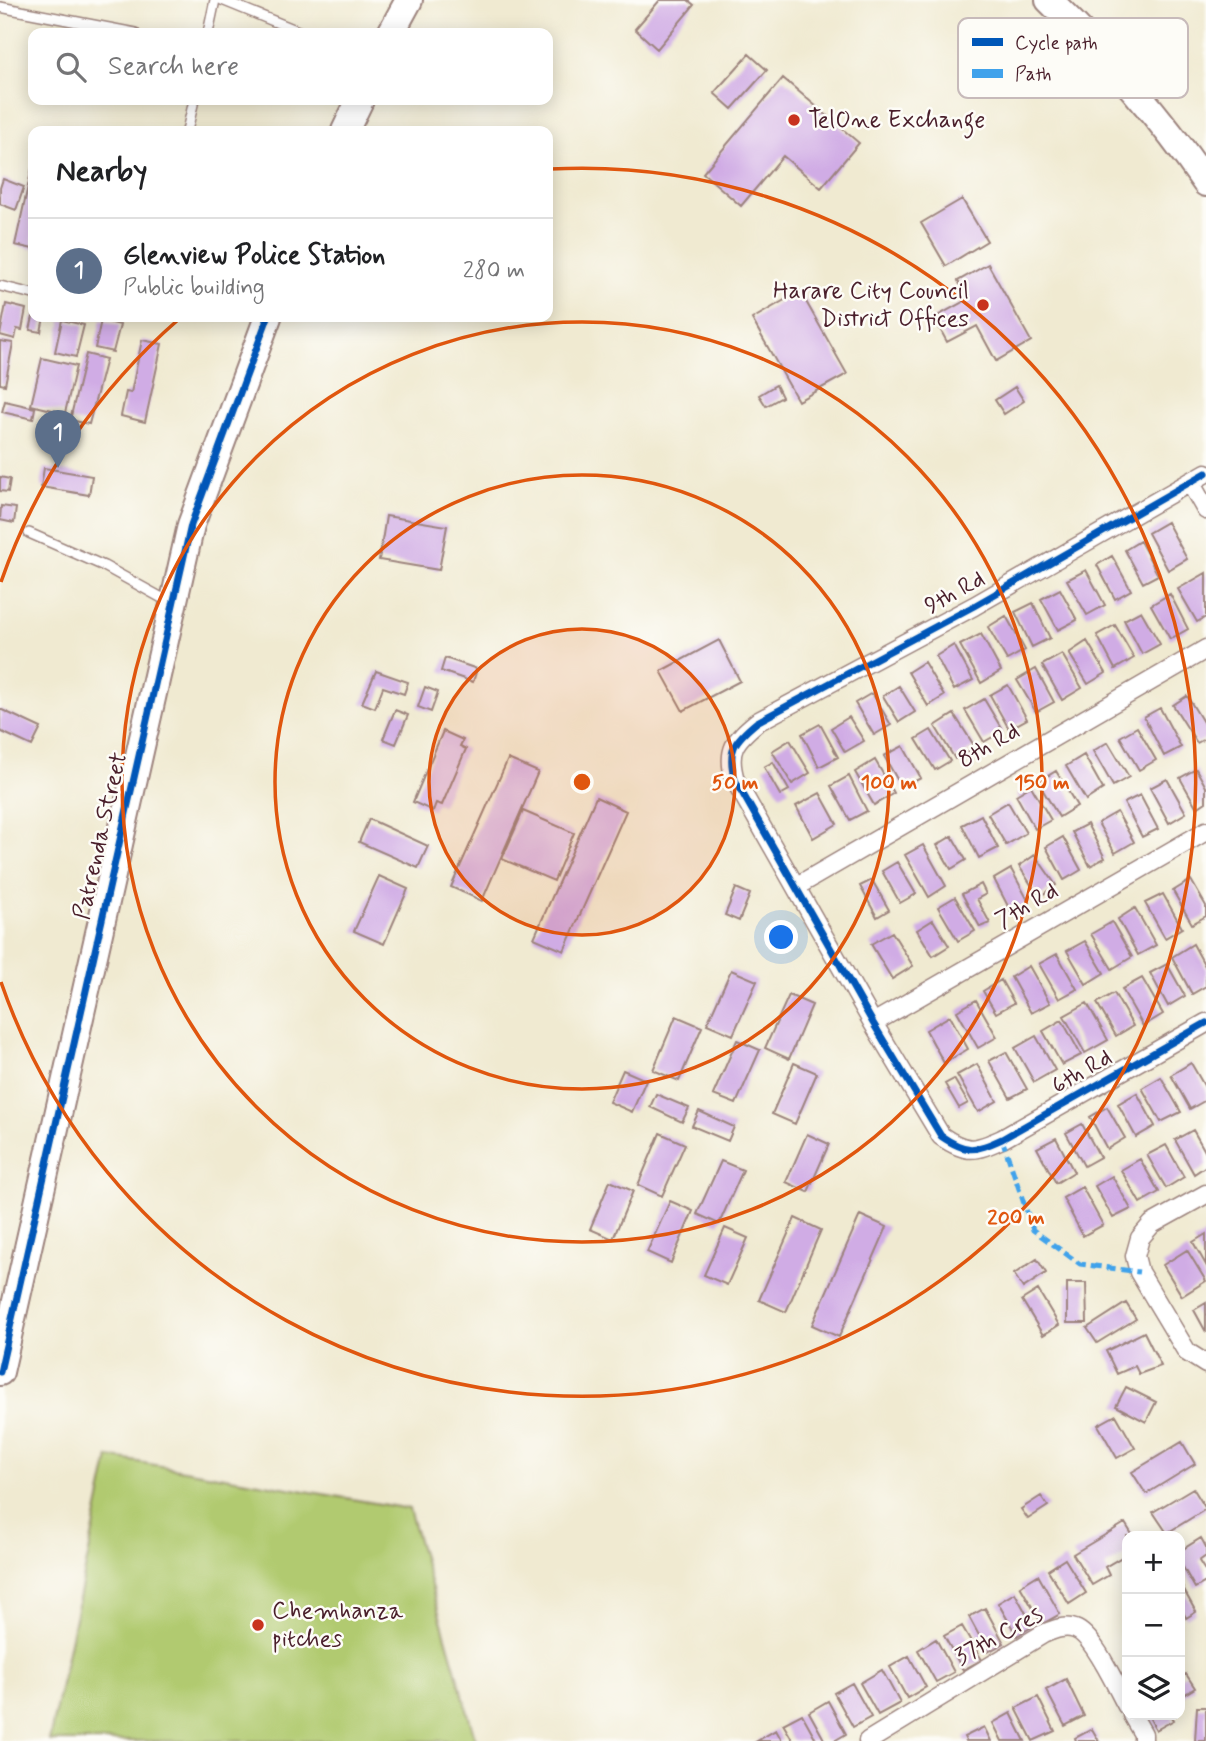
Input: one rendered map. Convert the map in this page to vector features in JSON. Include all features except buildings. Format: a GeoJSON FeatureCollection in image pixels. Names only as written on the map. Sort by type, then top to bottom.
{"type":"FeatureCollection","features":[{"type":"Feature","properties":{"kind":"street"},"geometry":{"type":"LineString","coordinates":[[394,28],[409,0]]}},
{"type":"Feature","properties":{"kind":"street"},"geometry":{"type":"LineString","coordinates":[[1049,0],[1068,18]]}},
{"type":"Feature","properties":{"kind":"street"},"geometry":{"type":"LineString","coordinates":[[1143,98],[1206,183]]}},
{"type":"Feature","properties":{"kind":"street"},"geometry":{"type":"LineString","coordinates":[[347,126],[358,105]]}},
{"type":"Feature","properties":{"kind":"street","name":"Patrenda Street"},"geometry":{"type":"LineString","coordinates":[[0,1372],[191,525],[266,322]]}},
{"type":"Feature","properties":{"kind":"street"},"geometry":{"type":"LineString","coordinates":[[1198,477],[1206,510]]}},
{"type":"Feature","properties":{"kind":"street","name":"9th Rd"},"geometry":{"type":"LineString","coordinates":[[797,886],[736,780],[731,765],[732,750],[738,738],[757,722],[974,606],[1198,477]]}},
{"type":"Feature","properties":{"kind":"street","name":"8th Rd"},"geometry":{"type":"LineString","coordinates":[[797,886],[1206,649]]}},
{"type":"Feature","properties":{"kind":"street","name":"7th Rd"},"geometry":{"type":"LineString","coordinates":[[873,1023],[1206,831]]}},
{"type":"Feature","properties":{"kind":"street"},"geometry":{"type":"LineString","coordinates":[[797,886],[873,1023]]}},
{"type":"Feature","properties":{"kind":"street","name":"6th Rd"},"geometry":{"type":"LineString","coordinates":[[873,1023],[941,1136],[956,1146],[976,1151],[1206,1024]]}},
{"type":"Feature","properties":{"kind":"street"},"geometry":{"type":"LineString","coordinates":[[1206,1194],[1152,1224],[1140,1238],[1135,1256],[1139,1272],[1187,1352],[1206,1364]]}},
{"type":"Feature","properties":{"kind":"street","name":"37th Cres"},"geometry":{"type":"LineString","coordinates":[[868,1741],[1043,1634],[1059,1628],[1076,1629],[1087,1638],[1122,1698]]}},
{"type":"Feature","properties":{"kind":"street"},"geometry":{"type":"LineString","coordinates":[[1135,1720],[1143,1734],[1143,1741]]}},
{"type":"Feature","properties":{"kind":"lane"},"geometry":{"type":"LineString","coordinates":[[209,28],[215,0]]}},
{"type":"Feature","properties":{"kind":"lane"},"geometry":{"type":"LineString","coordinates":[[222,0],[291,28]]}},
{"type":"Feature","properties":{"kind":"lane"},"geometry":{"type":"LineString","coordinates":[[0,7],[109,28]]}},
{"type":"Feature","properties":{"kind":"lane"},"geometry":{"type":"LineString","coordinates":[[188,126],[193,105]]}},
{"type":"Feature","properties":{"kind":"lane"},"geometry":{"type":"LineString","coordinates":[[0,286],[28,293]]}},
{"type":"Feature","properties":{"kind":"lane"},"geometry":{"type":"LineString","coordinates":[[29,533],[104,566],[172,604]]}},
{"type":"Feature","properties":{"kind":"green space","name":"Chemhanza pitches"},"geometry":{"type":"Polygon","coordinates":[[[109,1457],[409,1509],[476,1741],[49,1741],[109,1457]]]}},
{"type":"Feature","properties":{"kind":"marked path"},"geometry":{"type":"LineString","coordinates":[[1002,1139],[1033,1230],[1080,1264],[1139,1272]]}},
{"type":"Feature","properties":{"kind":"cycle path"},"geometry":{"type":"LineString","coordinates":[[0,1372],[191,525],[266,322]]}},
{"type":"Feature","properties":{"kind":"cycle path"},"geometry":{"type":"LineString","coordinates":[[1206,473],[974,606],[757,722],[738,740],[732,753],[735,780],[873,1023],[941,1136],[950,1142],[971,1149],[1002,1139],[1206,1023]]}},
{"type":"Feature","properties":{"kind":"place","name":"TelOne Exchange"},"geometry":{"type":"Point","coordinates":[794,120]}},
{"type":"Feature","properties":{"kind":"place","name":"Harare City Council District Offices"},"geometry":{"type":"Point","coordinates":[983,305]}},
{"type":"Feature","properties":{"kind":"place","name":"Glenview Police Station"},"geometry":{"type":"Point","coordinates":[58,468]}},
{"type":"Feature","properties":{"kind":"place","name":"Chemhanza pitches"},"geometry":{"type":"Point","coordinates":[258,1625]}}]}
